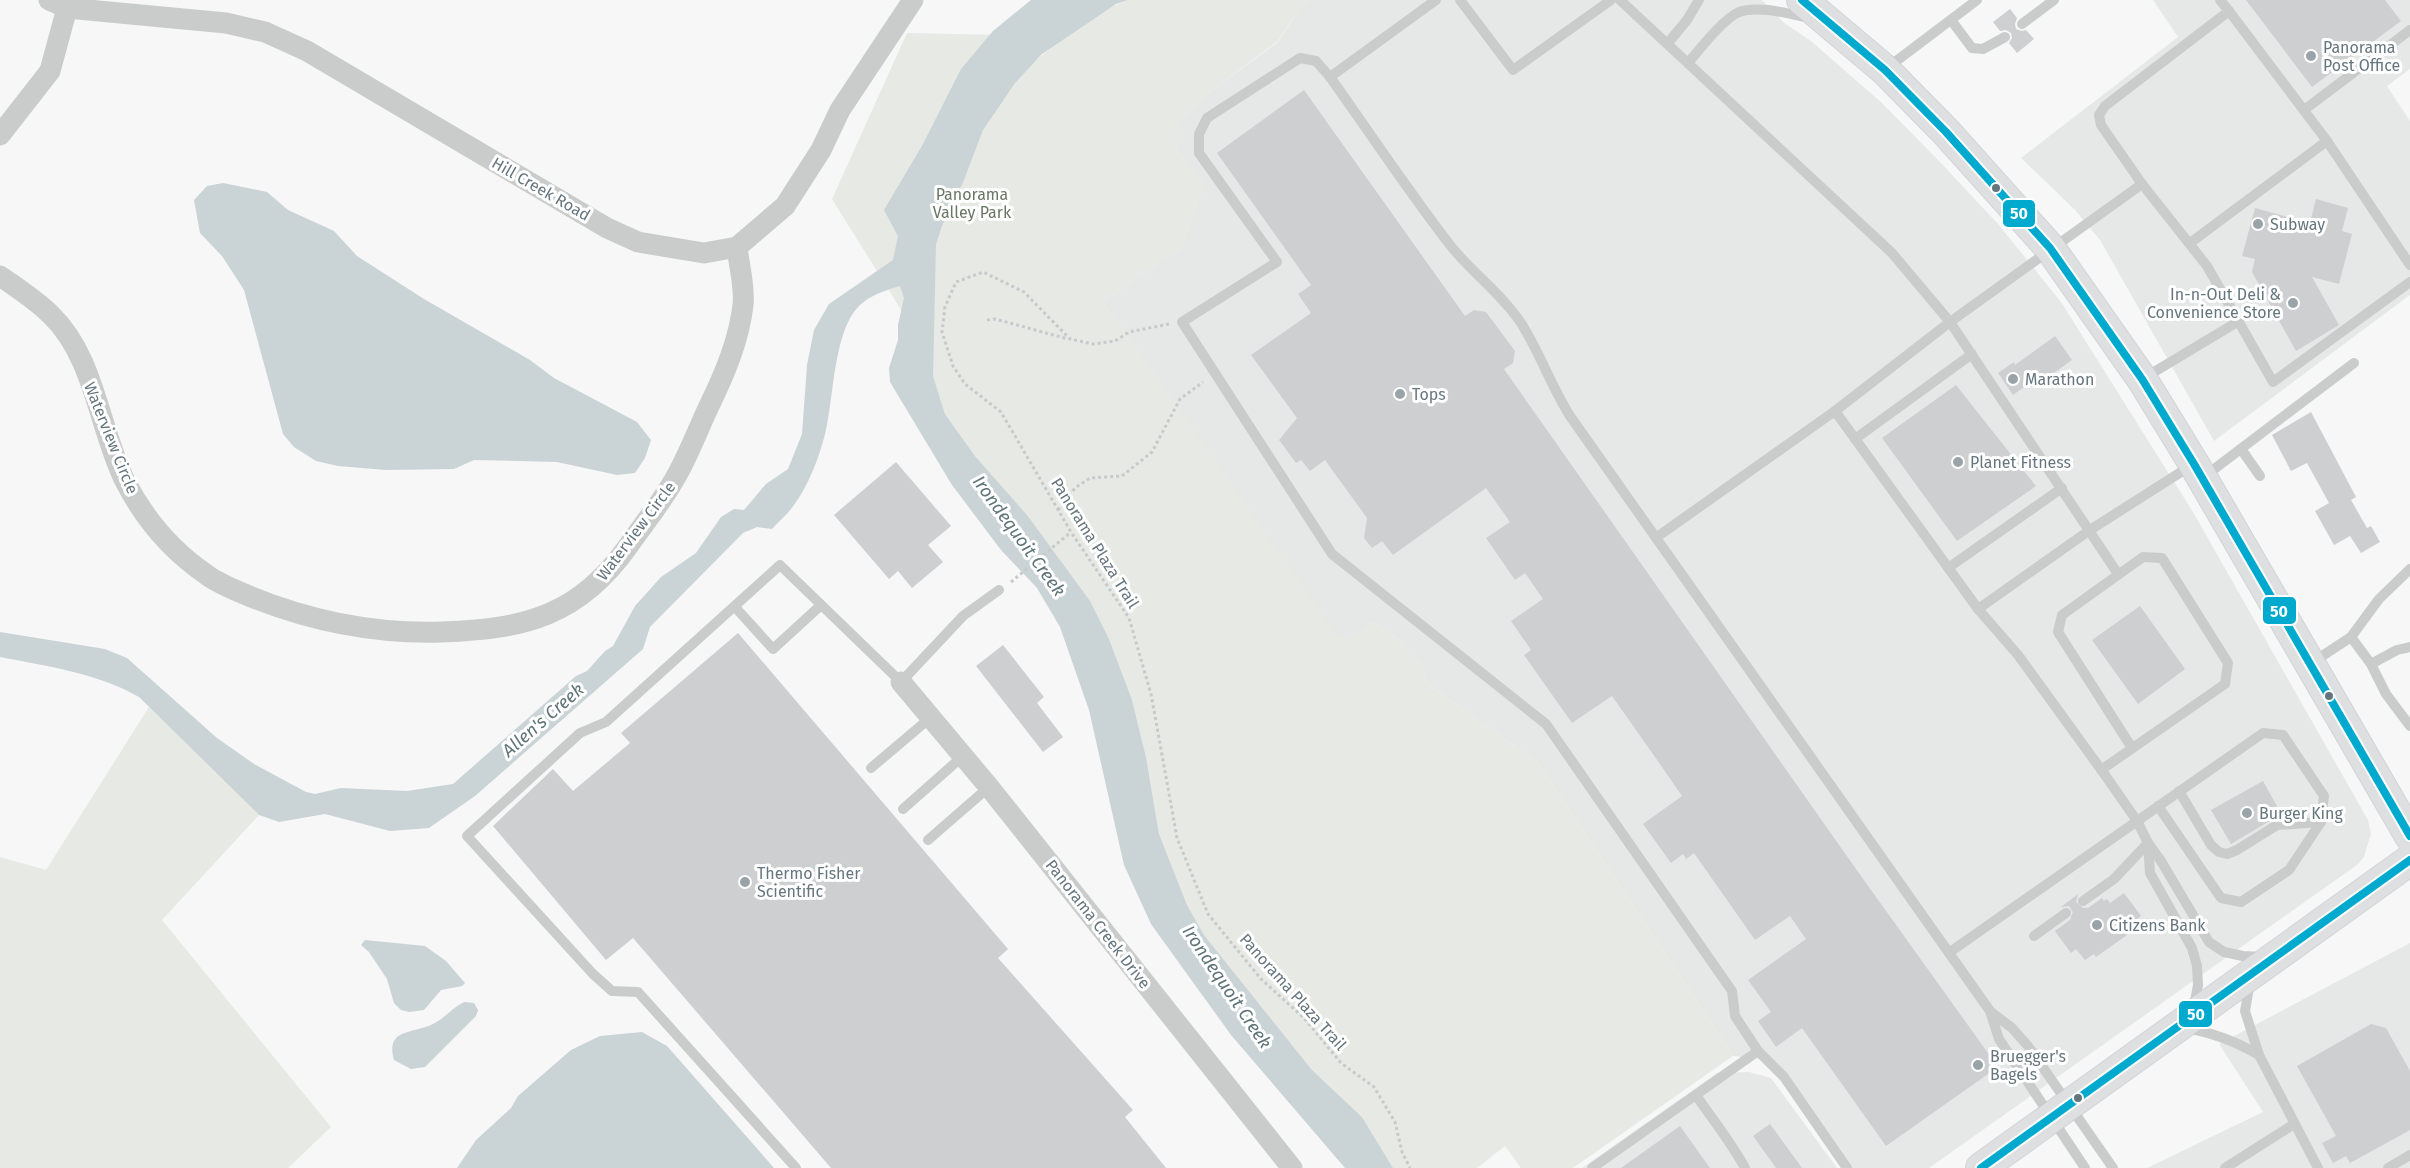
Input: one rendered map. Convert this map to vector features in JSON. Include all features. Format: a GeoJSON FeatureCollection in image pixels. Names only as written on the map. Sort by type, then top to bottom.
{"type":"FeatureCollection","features":[{"type":"Feature","properties":{"kind":"main road"},"geometry":{"type":"LineString","coordinates":[[1802,0],[1885,70],[1946,132],[2050,248],[2142,380],[2198,471],[2410,836]]}},
{"type":"Feature","properties":{"kind":"main road"},"geometry":{"type":"LineString","coordinates":[[1981,1168],[2061,1113],[2410,860]]}},
{"type":"Feature","properties":{"kind":"street"},"geometry":{"type":"LineString","coordinates":[[737,247],[785,206],[821,150],[840,110],[914,0]]}},
{"type":"Feature","properties":{"kind":"street"},"geometry":{"type":"LineString","coordinates":[[0,135],[50,71],[58,4]]}},
{"type":"Feature","properties":{"kind":"street","name":"Hill Creek Road"},"geometry":{"type":"LineString","coordinates":[[58,4],[226,23],[266,32],[307,51],[607,228],[638,242],[704,253],[737,247]]}},
{"type":"Feature","properties":{"kind":"street","name":"Waterview Circle"},"geometry":{"type":"LineString","coordinates":[[0,276],[51,315],[68,336],[79,355],[123,476],[137,503],[158,530],[201,570],[237,591],[283,610],[338,624],[407,633],[517,624],[560,610],[590,591],[618,560],[677,475],[721,381],[737,337],[743,302],[737,247]]}},
{"type":"Feature","properties":{"kind":"street","name":"Panorama Creek Drive"},"geometry":{"type":"LineString","coordinates":[[901,682],[990,787],[1292,1168]]}},
{"type":"Feature","properties":{"kind":"lane"},"geometry":{"type":"LineString","coordinates":[[1330,77],[1437,0]]}},
{"type":"Feature","properties":{"kind":"lane"},"geometry":{"type":"LineString","coordinates":[[1460,0],[1513,70],[1611,0]]}},
{"type":"Feature","properties":{"kind":"lane"},"geometry":{"type":"LineString","coordinates":[[1620,0],[1892,253],[1950,322],[2118,574]]}},
{"type":"Feature","properties":{"kind":"lane"},"geometry":{"type":"LineString","coordinates":[[1668,43],[1687,20],[1698,0]]}},
{"type":"Feature","properties":{"kind":"lane"},"geometry":{"type":"LineString","coordinates":[[1885,70],[1977,0]]}},
{"type":"Feature","properties":{"kind":"lane"},"geometry":{"type":"LineString","coordinates":[[2022,24],[2054,0]]}},
{"type":"Feature","properties":{"kind":"lane"},"geometry":{"type":"LineString","coordinates":[[2220,0],[2327,141],[2410,265]]}},
{"type":"Feature","properties":{"kind":"lane"},"geometry":{"type":"LineString","coordinates":[[1688,63],[1713,34],[1739,12],[1769,10],[1826,21]]}},
{"type":"Feature","properties":{"kind":"lane"},"geometry":{"type":"LineString","coordinates":[[2229,11],[2105,106],[2099,115],[2101,125],[2142,184],[2207,266],[2273,382],[2410,282]]}},
{"type":"Feature","properties":{"kind":"lane"},"geometry":{"type":"LineString","coordinates":[[1951,20],[1972,48],[1983,49],[2005,37]]}},
{"type":"Feature","properties":{"kind":"lane"},"geometry":{"type":"LineString","coordinates":[[2304,110],[2410,30]]}},
{"type":"Feature","properties":{"kind":"lane"},"geometry":{"type":"LineString","coordinates":[[1847,1168],[1784,1077],[1758,1051],[1735,1016],[1732,991],[1546,724],[1332,554],[1182,322],[1277,262],[1199,153],[1199,134],[1207,118],[1300,58],[1316,61],[1330,77],[1450,244],[1503,298],[1521,322],[1547,368],[1559,399],[1950,952],[1990,1011],[1999,1040],[2061,1113],[2113,1168]]}},
{"type":"Feature","properties":{"kind":"lane"},"geometry":{"type":"LineString","coordinates":[[2190,243],[2327,141]]}},
{"type":"Feature","properties":{"kind":"lane"},"geometry":{"type":"LineString","coordinates":[[1657,537],[1835,411],[2050,248],[2142,184]]}},
{"type":"Feature","properties":{"kind":"lane"},"geometry":{"type":"LineString","coordinates":[[2142,380],[2239,321]]}},
{"type":"Feature","properties":{"kind":"lane"},"geometry":{"type":"LineString","coordinates":[[1855,439],[1972,354]]}},
{"type":"Feature","properties":{"kind":"lane"},"geometry":{"type":"LineString","coordinates":[[1978,609],[2090,530],[2241,449],[2354,363]]}},
{"type":"Feature","properties":{"kind":"lane"},"geometry":{"type":"LineString","coordinates":[[1835,411],[1978,609],[2018,655],[2137,821],[2209,942],[2224,952],[2276,958]]}},
{"type":"Feature","properties":{"kind":"lane"},"geometry":{"type":"LineString","coordinates":[[2241,449],[2260,476]]}},
{"type":"Feature","properties":{"kind":"lane"},"geometry":{"type":"LineString","coordinates":[[1948,568],[2062,488]]}},
{"type":"Feature","properties":{"kind":"lane"},"geometry":{"type":"LineString","coordinates":[[2101,770],[2225,684],[2228,663],[2162,558],[2143,557],[2118,574],[2062,615],[2058,632],[2132,748]]}},
{"type":"Feature","properties":{"kind":"lane"},"geometry":{"type":"LineString","coordinates":[[796,1168],[638,992],[612,991],[593,974],[467,836],[580,733],[606,722],[780,565],[901,682],[963,616],[999,590]]}},
{"type":"Feature","properties":{"kind":"lane"},"geometry":{"type":"LineString","coordinates":[[2310,664],[2351,637],[2379,599],[2410,569]]}},
{"type":"Feature","properties":{"kind":"lane"},"geometry":{"type":"LineString","coordinates":[[735,607],[773,649],[820,606]]}},
{"type":"Feature","properties":{"kind":"lane"},"geometry":{"type":"LineString","coordinates":[[2351,637],[2371,664],[2386,694],[2410,726]]}},
{"type":"Feature","properties":{"kind":"lane"},"geometry":{"type":"LineString","coordinates":[[2371,664],[2397,650],[2410,647]]}},
{"type":"Feature","properties":{"kind":"lane"},"geometry":{"type":"LineString","coordinates":[[871,768],[930,718]]}},
{"type":"Feature","properties":{"kind":"lane"},"geometry":{"type":"LineString","coordinates":[[1950,952],[2179,791],[2263,733],[2283,735],[2324,796],[2321,822],[2289,870],[2241,902],[2221,898],[2158,806]]}},
{"type":"Feature","properties":{"kind":"lane"},"geometry":{"type":"LineString","coordinates":[[903,809],[963,756]]}},
{"type":"Feature","properties":{"kind":"lane"},"geometry":{"type":"LineString","coordinates":[[928,840],[990,787]]}},
{"type":"Feature","properties":{"kind":"lane"},"geometry":{"type":"LineString","coordinates":[[2179,791],[2211,845],[2219,852],[2227,854],[2277,825],[2321,822]]}},
{"type":"Feature","properties":{"kind":"lane"},"geometry":{"type":"LineString","coordinates":[[2083,901],[2114,879],[2148,843]]}},
{"type":"Feature","properties":{"kind":"lane"},"geometry":{"type":"LineString","coordinates":[[2148,843],[2150,873],[2192,948],[2197,966],[2198,985],[2185,1023],[2239,1043],[2259,1055]]}},
{"type":"Feature","properties":{"kind":"lane"},"geometry":{"type":"LineString","coordinates":[[2034,936],[2066,913]]}},
{"type":"Feature","properties":{"kind":"lane"},"geometry":{"type":"LineString","coordinates":[[2251,975],[2245,1011],[2259,1055],[2318,1168]]}},
{"type":"Feature","properties":{"kind":"lane"},"geometry":{"type":"LineString","coordinates":[[1990,1011],[2012,1028],[2028,1046],[2085,1168]]}},
{"type":"Feature","properties":{"kind":"lane"},"geometry":{"type":"LineString","coordinates":[[1592,1168],[1758,1051]]}},
{"type":"Feature","properties":{"kind":"lane"},"geometry":{"type":"LineString","coordinates":[[1696,1095],[1745,1168]]}},
{"type":"Feature","properties":{"kind":"lane"},"geometry":{"type":"LineString","coordinates":[[2225,1168],[2294,1124]]}},
{"type":"Feature","properties":{"kind":"lane"},"geometry":{"type":"LineString","coordinates":[[2388,1168],[2410,1155]]}},
{"type":"Feature","properties":{"kind":"path","name":"Panorama Plaza Trail"},"geometry":{"type":"LineString","coordinates":[[1070,339],[1024,292],[984,272],[956,282],[945,307],[942,332],[953,366],[965,384],[1001,412],[1071,532],[1129,618],[1151,694],[1177,838],[1208,914],[1261,979],[1304,1018],[1341,1062],[1374,1087],[1395,1122],[1402,1152],[1410,1168]]}},
{"type":"Feature","properties":{"kind":"path"},"geometry":{"type":"LineString","coordinates":[[987,320],[995,319],[1093,345],[1115,341],[1129,332],[1182,322]]}},
{"type":"Feature","properties":{"kind":"path"},"geometry":{"type":"LineString","coordinates":[[1058,510],[1075,488],[1090,478],[1122,476],[1152,452],[1180,399],[1216,373]]}},
{"type":"Feature","properties":{"kind":"path"},"geometry":{"type":"LineString","coordinates":[[1021,576],[1071,532]]}},
{"type":"Feature","properties":{"kind":"shaded area"},"geometry":{"type":"Polygon","coordinates":[[[1310,0],[1762,0],[1783,22],[1811,41],[1882,103],[1998,224],[2061,302],[2193,512],[2368,820],[2371,834],[2364,857],[2357,865],[1929,1168],[1847,1168],[1791,1086],[1759,1059],[1733,1056],[1537,762],[1428,684],[1420,662],[1407,653],[1405,644],[1372,622],[1350,640],[1336,635],[1103,302],[1182,247],[1203,185],[1178,151],[1174,133],[1186,114],[1211,91],[1278,42],[1303,4],[1310,0]]]}},
{"type":"Feature","properties":{"kind":"shaded area"},"geometry":{"type":"Polygon","coordinates":[[[2153,0],[2410,0],[2410,69],[2387,86],[2410,121],[2410,295],[2214,441],[2100,240],[2075,210],[2021,158],[2178,37],[2153,0]]]}},
{"type":"Feature","properties":{"kind":"shaded area"},"geometry":{"type":"Polygon","coordinates":[[[2410,943],[2410,1168],[2147,1168],[2263,1112],[2219,1044],[2410,943]]]}},
{"type":"Feature","properties":{"kind":"shaded area"},"geometry":{"type":"Polygon","coordinates":[[[1749,1072],[1771,1078],[1837,1168],[1582,1168],[1717,1073],[1749,1072]]]}},
{"type":"Feature","properties":{"kind":"green space","name":"Panorama Valley Park"},"geometry":{"type":"Polygon","coordinates":[[[1128,0],[1310,0],[1303,4],[1278,41],[1211,91],[1186,114],[1174,133],[1178,151],[1203,185],[1182,247],[1103,302],[1336,634],[1350,639],[1372,622],[1405,644],[1407,653],[1420,662],[1428,684],[1537,762],[1733,1056],[1573,1168],[1521,1168],[1505,1146],[1477,1168],[1393,1168],[1362,1117],[1312,1070],[1204,935],[1187,905],[1159,834],[1146,757],[1132,700],[1109,639],[1027,515],[975,456],[945,414],[933,376],[933,361],[832,199],[907,33],[1001,35],[1025,72],[1073,31],[1115,5],[1128,0]]]}},
{"type":"Feature","properties":{"kind":"green space"},"geometry":{"type":"Polygon","coordinates":[[[149,707],[259,815],[162,920],[331,1127],[288,1168],[0,1168],[0,857],[46,870],[149,707]]]}},
{"type":"Feature","properties":{"kind":"water"},"geometry":{"type":"Polygon","coordinates":[[[1031,0],[1128,0],[1116,4],[1042,54],[1015,83],[983,130],[936,244],[933,376],[945,414],[975,456],[1027,515],[1090,601],[1109,639],[1132,700],[1146,757],[1159,834],[1187,905],[1204,935],[1312,1070],[1362,1117],[1393,1168],[1345,1168],[1231,1035],[1151,924],[1124,865],[1089,710],[1060,627],[1037,588],[1001,550],[952,485],[890,382],[889,368],[898,340],[898,325],[904,298],[900,286],[868,299],[850,318],[839,349],[828,420],[820,452],[813,471],[789,511],[772,529],[757,527],[743,533],[650,627],[643,649],[475,796],[429,828],[390,831],[325,814],[279,822],[259,815],[139,697],[89,676],[0,657],[0,632],[105,649],[127,658],[217,738],[254,764],[306,792],[315,794],[341,788],[407,791],[453,784],[576,676],[587,671],[605,651],[613,646],[635,606],[661,577],[696,553],[721,517],[734,509],[744,510],[766,484],[788,469],[802,434],[807,365],[814,330],[829,304],[893,260],[898,236],[884,210],[923,144],[961,69],[993,31],[1031,0]]]}},
{"type":"Feature","properties":{"kind":"water"},"geometry":{"type":"Polygon","coordinates":[[[223,183],[267,192],[288,210],[334,231],[357,256],[424,299],[530,360],[554,378],[637,422],[651,440],[645,458],[635,473],[617,475],[557,462],[474,460],[454,469],[386,470],[338,466],[316,461],[294,447],[283,434],[244,290],[222,256],[200,233],[194,200],[207,186],[223,183]]]}},
{"type":"Feature","properties":{"kind":"water"},"geometry":{"type":"Polygon","coordinates":[[[365,940],[425,946],[446,961],[465,983],[462,986],[441,990],[424,1010],[409,1012],[401,1010],[394,1003],[387,979],[369,952],[361,945],[365,940]]]}},
{"type":"Feature","properties":{"kind":"water"},"geometry":{"type":"Polygon","coordinates":[[[464,1002],[474,1003],[478,1010],[476,1016],[425,1067],[411,1069],[394,1060],[393,1042],[397,1037],[433,1024],[464,1002]]]}},
{"type":"Feature","properties":{"kind":"water"},"geometry":{"type":"Polygon","coordinates":[[[642,1032],[667,1046],[774,1168],[457,1168],[476,1140],[511,1108],[518,1096],[571,1050],[600,1036],[642,1032]]]}},
{"type":"Feature","properties":{"kind":"building"},"geometry":{"type":"Polygon","coordinates":[[[2246,0],[2385,0],[2401,21],[2312,87],[2246,0]]]}},
{"type":"Feature","properties":{"kind":"building"},"geometry":{"type":"Polygon","coordinates":[[[2010,9],[2017,18],[2016,29],[2026,30],[2034,39],[2017,53],[2009,43],[2012,38],[2011,33],[2006,30],[2000,31],[1993,22],[2010,9]]]}},
{"type":"Feature","properties":{"kind":"building"},"geometry":{"type":"Polygon","coordinates":[[[1304,90],[1465,316],[1474,310],[1486,312],[1515,351],[1513,363],[1504,369],[1998,1067],[1886,1146],[1802,1028],[1776,1047],[1758,1021],[1771,1012],[1748,980],[1806,939],[1790,916],[1755,940],[1694,853],[1686,859],[1683,854],[1671,863],[1643,824],[1682,796],[1612,696],[1572,723],[1524,655],[1531,650],[1511,621],[1543,599],[1525,573],[1515,580],[1486,538],[1510,522],[1486,488],[1393,555],[1382,541],[1372,548],[1364,538],[1367,518],[1325,460],[1310,471],[1301,460],[1296,463],[1279,440],[1297,418],[1251,355],[1311,313],[1298,294],[1311,285],[1217,153],[1304,90]]]}},
{"type":"Feature","properties":{"kind":"building"},"geometry":{"type":"Polygon","coordinates":[[[2316,199],[2348,208],[2342,231],[2352,234],[2339,284],[2312,277],[2339,325],[2296,351],[2252,272],[2255,259],[2242,256],[2255,208],[2310,223],[2316,199]]]}},
{"type":"Feature","properties":{"kind":"building"},"geometry":{"type":"Polygon","coordinates":[[[2055,336],[2072,360],[2037,385],[2034,380],[2013,395],[1998,373],[2014,362],[2015,365],[2055,336]]]}},
{"type":"Feature","properties":{"kind":"building","name":"Planet Fitness"},"geometry":{"type":"Polygon","coordinates":[[[1956,385],[2036,486],[1957,541],[1882,438],[1956,385]]]}},
{"type":"Feature","properties":{"kind":"building"},"geometry":{"type":"Polygon","coordinates":[[[2311,412],[2356,497],[2351,500],[2367,528],[2371,526],[2380,542],[2361,553],[2350,536],[2334,545],[2315,511],[2329,503],[2307,463],[2291,471],[2272,435],[2311,412]]]}},
{"type":"Feature","properties":{"kind":"building"},"geometry":{"type":"Polygon","coordinates":[[[896,462],[951,526],[928,545],[943,562],[912,588],[898,571],[889,579],[834,515],[896,462]]]}},
{"type":"Feature","properties":{"kind":"building"},"geometry":{"type":"Polygon","coordinates":[[[2140,606],[2185,669],[2138,704],[2092,640],[2140,606]]]}},
{"type":"Feature","properties":{"kind":"building","name":"Thermo Fisher Scientific"},"geometry":{"type":"Polygon","coordinates":[[[738,633],[1008,949],[998,958],[1133,1110],[1125,1117],[1166,1168],[831,1168],[633,938],[606,960],[493,826],[553,769],[573,791],[630,743],[621,733],[738,633]]]}},
{"type":"Feature","properties":{"kind":"building"},"geometry":{"type":"Polygon","coordinates":[[[1003,645],[1044,697],[1037,703],[1063,737],[1043,752],[976,666],[1003,645]]]}},
{"type":"Feature","properties":{"kind":"building","name":"Burger King"},"geometry":{"type":"Polygon","coordinates":[[[2263,781],[2283,817],[2273,819],[2231,844],[2211,810],[2263,781]]]}},
{"type":"Feature","properties":{"kind":"building","name":"Citizens Bank"},"geometry":{"type":"Polygon","coordinates":[[[2124,893],[2141,916],[2123,929],[2127,935],[2096,957],[2094,954],[2085,960],[2076,949],[2071,953],[2055,931],[2070,920],[2073,912],[2069,906],[2061,907],[2078,894],[2076,902],[2083,908],[2088,908],[2102,898],[2104,901],[2107,899],[2110,903],[2124,893]]]}},
{"type":"Feature","properties":{"kind":"building"},"geometry":{"type":"Polygon","coordinates":[[[2371,1024],[2386,1028],[2410,1071],[2410,1130],[2350,1163],[2346,1156],[2333,1163],[2322,1143],[2336,1136],[2297,1066],[2371,1024]]]}},
{"type":"Feature","properties":{"kind":"building"},"geometry":{"type":"Polygon","coordinates":[[[1770,1124],[1802,1168],[1776,1168],[1753,1136],[1770,1124]]]}},
{"type":"Feature","properties":{"kind":"building"},"geometry":{"type":"Polygon","coordinates":[[[1680,1126],[1710,1168],[1621,1168],[1680,1126]]]}},
{"type":"Feature","properties":{"kind":"transit line","name":"50"},"geometry":{"type":"LineString","coordinates":[[1802,0],[1885,70],[1946,132],[2050,248],[2142,379],[2194,464],[2410,836]]}},
{"type":"Feature","properties":{"kind":"transit line","name":"50"},"geometry":{"type":"LineString","coordinates":[[1981,1168],[2410,860]]}},
{"type":"Feature","properties":{"kind":"place","name":"Panorama Post Office"},"geometry":{"type":"Point","coordinates":[2311,56]}},
{"type":"Feature","properties":{"kind":"place","name":"Subway"},"geometry":{"type":"Point","coordinates":[2258,224]}},
{"type":"Feature","properties":{"kind":"place","name":"In-n-Out Deli & Convenience Store"},"geometry":{"type":"Point","coordinates":[2293,303]}},
{"type":"Feature","properties":{"kind":"place","name":"Marathon"},"geometry":{"type":"Point","coordinates":[2013,379]}},
{"type":"Feature","properties":{"kind":"place","name":"Tops"},"geometry":{"type":"Point","coordinates":[1400,394]}},
{"type":"Feature","properties":{"kind":"place","name":"Planet Fitness"},"geometry":{"type":"Point","coordinates":[1958,462]}},
{"type":"Feature","properties":{"kind":"place","name":"Burger King"},"geometry":{"type":"Point","coordinates":[2247,813]}},
{"type":"Feature","properties":{"kind":"place","name":"Thermo Fisher Scientific"},"geometry":{"type":"Point","coordinates":[745,882]}},
{"type":"Feature","properties":{"kind":"place","name":"Citizens Bank"},"geometry":{"type":"Point","coordinates":[2097,925]}},
{"type":"Feature","properties":{"kind":"place","name":"Bruegger's Bagels"},"geometry":{"type":"Point","coordinates":[1978,1065]}},
{"type":"Feature","properties":{"kind":"water label","name":"Irondequoit Creek"},"geometry":{"type":"Point","coordinates":[1019,536]}},
{"type":"Feature","properties":{"kind":"water label","name":"Allen's Creek"},"geometry":{"type":"Point","coordinates":[543,720]}},
{"type":"Feature","properties":{"kind":"water label","name":"Irondequoit Creek"},"geometry":{"type":"Point","coordinates":[1227,987]}}]}
